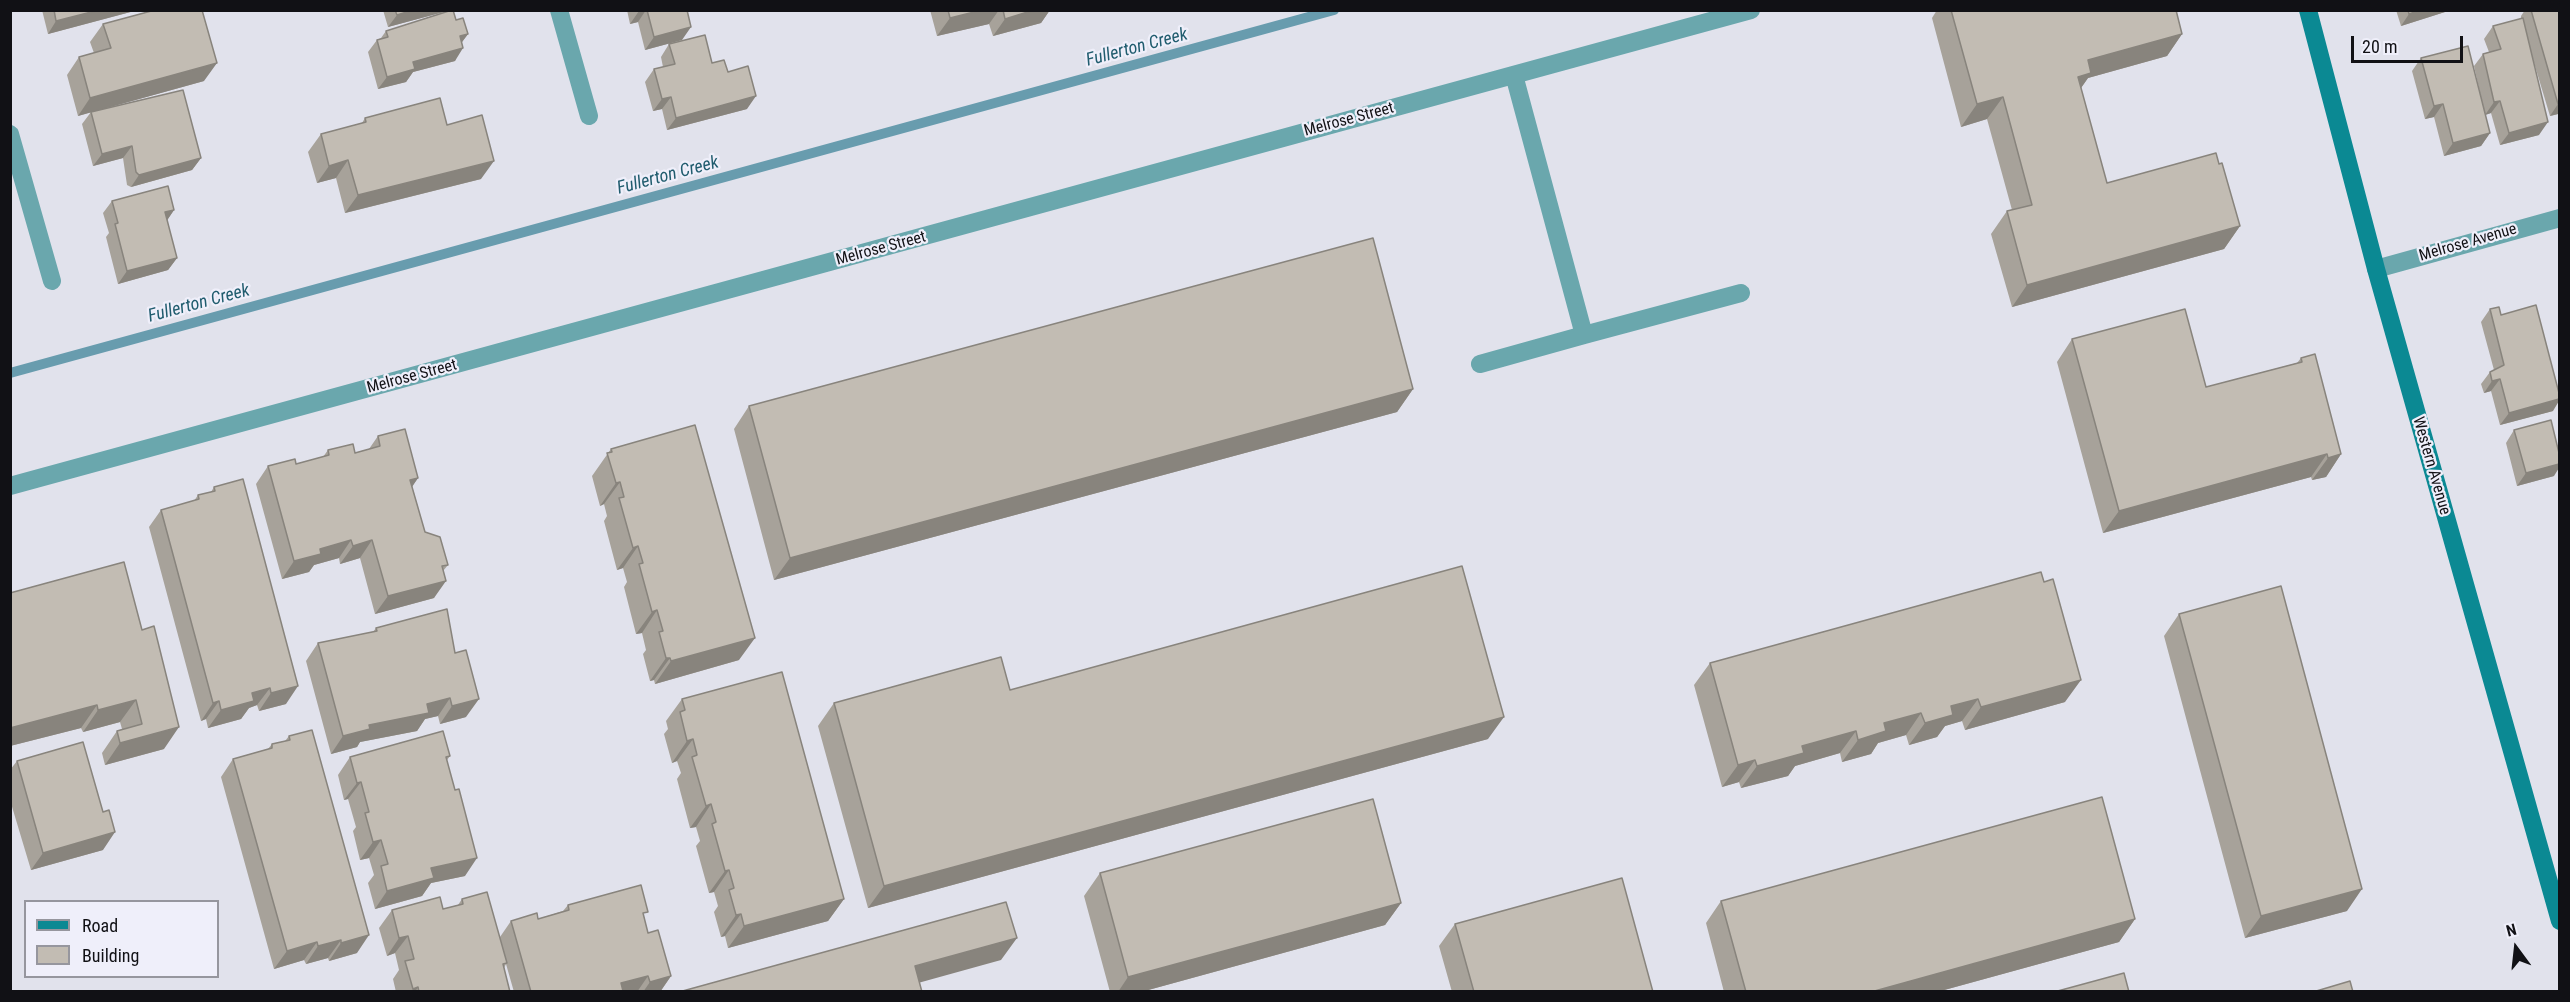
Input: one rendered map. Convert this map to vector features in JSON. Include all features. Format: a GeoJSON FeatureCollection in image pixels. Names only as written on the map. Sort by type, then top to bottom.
{"type":"FeatureCollection","features":[{"type":"Feature","properties":{"kind":"main road","name":"Western Avenue"},"geometry":{"type":"LineString","coordinates":[[2308,10],[2376,269],[2559,921]]}},
{"type":"Feature","properties":{"kind":"street"},"geometry":{"type":"LineString","coordinates":[[559,10],[589,116]]}},
{"type":"Feature","properties":{"kind":"street","name":"Melrose Street"},"geometry":{"type":"LineString","coordinates":[[10,486],[1751,10]]}},
{"type":"Feature","properties":{"kind":"street"},"geometry":{"type":"LineString","coordinates":[[1514,75],[1584,335]]}},
{"type":"Feature","properties":{"kind":"street"},"geometry":{"type":"LineString","coordinates":[[10,134],[52,281]]}},
{"type":"Feature","properties":{"kind":"street","name":"Melrose Avenue"},"geometry":{"type":"LineString","coordinates":[[2376,269],[2559,218]]}},
{"type":"Feature","properties":{"kind":"street"},"geometry":{"type":"LineString","coordinates":[[1480,364],[1741,293]]}},
{"type":"Feature","properties":{"kind":"building"},"geometry":{"type":"Polygon","coordinates":[[[54,10],[99,10],[56,21],[54,10]]]}},
{"type":"Feature","properties":{"kind":"building"},"geometry":{"type":"Polygon","coordinates":[[[155,10],[202,10],[217,63],[90,98],[79,57],[111,48],[103,24],[155,10]]]}},
{"type":"Feature","properties":{"kind":"building"},"geometry":{"type":"Polygon","coordinates":[[[395,10],[413,10],[397,15],[395,10]]]}},
{"type":"Feature","properties":{"kind":"building"},"geometry":{"type":"Polygon","coordinates":[[[453,10],[456,20],[463,18],[468,34],[460,36],[463,48],[413,62],[415,69],[387,77],[377,40],[388,37],[386,31],[453,10]]]}},
{"type":"Feature","properties":{"kind":"building"},"geometry":{"type":"Polygon","coordinates":[[[647,10],[687,10],[691,27],[654,37],[647,10]]]}},
{"type":"Feature","properties":{"kind":"building"},"geometry":{"type":"Polygon","coordinates":[[[948,10],[982,10],[950,18],[948,10]]]}},
{"type":"Feature","properties":{"kind":"building"},"geometry":{"type":"Polygon","coordinates":[[[1003,10],[1034,10],[1005,19],[1003,10]]]}},
{"type":"Feature","properties":{"kind":"building"},"geometry":{"type":"Polygon","coordinates":[[[1951,10],[2176,10],[2182,34],[2088,60],[2091,73],[2078,77],[2107,183],[2216,153],[2219,164],[2222,163],[2240,226],[2027,285],[2007,211],[2032,205],[2003,97],[1977,104],[1951,10]]]}},
{"type":"Feature","properties":{"kind":"building"},"geometry":{"type":"Polygon","coordinates":[[[2408,10],[2420,10],[2409,14],[2408,10]]]}},
{"type":"Feature","properties":{"kind":"building"},"geometry":{"type":"Polygon","coordinates":[[[2531,10],[2559,10],[2559,104],[2558,104],[2531,10]]]}},
{"type":"Feature","properties":{"kind":"building"},"geometry":{"type":"Polygon","coordinates":[[[2523,18],[2548,122],[2509,133],[2500,101],[2494,102],[2483,54],[2501,49],[2493,26],[2523,18]]]}},
{"type":"Feature","properties":{"kind":"building"},"geometry":{"type":"Polygon","coordinates":[[[705,35],[712,63],[724,60],[728,72],[748,66],[756,96],[676,118],[671,97],[662,99],[654,69],[675,64],[669,44],[705,35]]]}},
{"type":"Feature","properties":{"kind":"building"},"geometry":{"type":"Polygon","coordinates":[[[2468,46],[2490,133],[2453,143],[2443,104],[2434,106],[2421,58],[2468,46]]]}},
{"type":"Feature","properties":{"kind":"building"},"geometry":{"type":"Polygon","coordinates":[[[183,90],[201,158],[139,175],[136,172],[132,146],[102,154],[91,112],[183,90]]]}},
{"type":"Feature","properties":{"kind":"building"},"geometry":{"type":"Polygon","coordinates":[[[440,98],[447,125],[482,115],[494,161],[358,195],[348,160],[329,166],[321,134],[366,122],[365,118],[440,98]]]}},
{"type":"Feature","properties":{"kind":"building"},"geometry":{"type":"Polygon","coordinates":[[[168,186],[174,210],[165,212],[177,258],[127,271],[115,224],[118,223],[112,201],[168,186]]]}},
{"type":"Feature","properties":{"kind":"building"},"geometry":{"type":"Polygon","coordinates":[[[1373,238],[1413,389],[790,558],[749,406],[1373,238]]]}},
{"type":"Feature","properties":{"kind":"building"},"geometry":{"type":"Polygon","coordinates":[[[2536,305],[2559,399],[2509,413],[2500,379],[2492,381],[2490,372],[2504,365],[2490,309],[2499,307],[2501,315],[2536,305]]]}},
{"type":"Feature","properties":{"kind":"building"},"geometry":{"type":"Polygon","coordinates":[[[2185,309],[2206,387],[2302,362],[2301,358],[2315,354],[2341,454],[2328,458],[2327,454],[2119,511],[2072,339],[2185,309]]]}},
{"type":"Feature","properties":{"kind":"building"},"geometry":{"type":"Polygon","coordinates":[[[2551,420],[2559,453],[2559,464],[2526,473],[2514,430],[2551,420]]]}},
{"type":"Feature","properties":{"kind":"building"},"geometry":{"type":"Polygon","coordinates":[[[695,425],[755,638],[671,661],[670,658],[666,658],[659,632],[663,631],[657,610],[652,612],[639,564],[643,563],[638,546],[633,548],[619,498],[624,497],[620,482],[616,483],[607,453],[612,452],[611,449],[695,425]]]}},
{"type":"Feature","properties":{"kind":"building"},"geometry":{"type":"Polygon","coordinates":[[[405,429],[418,478],[410,480],[425,532],[440,537],[448,565],[442,566],[446,581],[388,596],[372,540],[353,546],[351,540],[320,549],[321,554],[294,561],[268,466],[295,459],[296,464],[329,455],[328,450],[353,444],[355,453],[380,446],[378,436],[405,429]]]}},
{"type":"Feature","properties":{"kind":"building"},"geometry":{"type":"Polygon","coordinates":[[[243,479],[298,686],[271,693],[270,688],[252,693],[254,701],[221,710],[219,701],[213,703],[161,510],[199,499],[198,495],[215,491],[214,487],[243,479]]]}},
{"type":"Feature","properties":{"kind":"building"},"geometry":{"type":"Polygon","coordinates":[[[124,562],[142,630],[154,626],[179,727],[120,743],[117,731],[142,724],[136,700],[98,710],[97,705],[10,728],[10,593],[124,562]]]}},
{"type":"Feature","properties":{"kind":"building"},"geometry":{"type":"Polygon","coordinates":[[[1462,566],[1504,717],[884,886],[834,703],[1001,657],[1010,690],[1462,566]]]}},
{"type":"Feature","properties":{"kind":"building"},"geometry":{"type":"Polygon","coordinates":[[[2041,572],[2044,582],[2053,579],[2081,680],[1981,707],[1978,699],[1951,706],[1953,715],[1925,723],[1921,713],[1884,723],[1886,731],[1858,740],[1856,731],[1802,746],[1804,753],[1757,766],[1755,760],[1738,765],[1710,663],[2041,572]]]}},
{"type":"Feature","properties":{"kind":"building"},"geometry":{"type":"Polygon","coordinates":[[[2281,586],[2362,889],[2261,916],[2179,614],[2281,586]]]}},
{"type":"Feature","properties":{"kind":"building"},"geometry":{"type":"Polygon","coordinates":[[[447,609],[455,653],[466,650],[479,699],[452,706],[450,698],[427,704],[429,713],[369,725],[370,729],[343,736],[318,643],[377,631],[376,628],[447,609]]]}},
{"type":"Feature","properties":{"kind":"building"},"geometry":{"type":"Polygon","coordinates":[[[782,672],[844,899],[744,926],[741,914],[736,915],[729,890],[734,888],[729,870],[725,871],[712,824],[716,822],[711,804],[706,806],[692,757],[697,755],[693,739],[687,741],[680,712],[685,710],[682,699],[782,672]]]}},
{"type":"Feature","properties":{"kind":"building"},"geometry":{"type":"Polygon","coordinates":[[[312,730],[369,935],[341,943],[341,940],[318,946],[317,942],[287,951],[233,759],[272,748],[272,744],[290,740],[289,736],[312,730]]]}},
{"type":"Feature","properties":{"kind":"building"},"geometry":{"type":"Polygon","coordinates":[[[443,731],[450,756],[446,757],[455,790],[459,789],[477,858],[431,868],[434,878],[387,891],[381,866],[388,864],[381,840],[373,842],[365,813],[369,812],[361,782],[357,783],[350,757],[443,731]]]}},
{"type":"Feature","properties":{"kind":"building"},"geometry":{"type":"Polygon","coordinates":[[[83,742],[103,812],[109,810],[115,832],[43,853],[17,761],[83,742]]]}},
{"type":"Feature","properties":{"kind":"building"},"geometry":{"type":"Polygon","coordinates":[[[2102,797],[2135,919],[1871,992],[1746,992],[1721,901],[2102,797]]]}},
{"type":"Feature","properties":{"kind":"building"},"geometry":{"type":"Polygon","coordinates":[[[1373,799],[1401,903],[1128,977],[1100,873],[1373,799]]]}},
{"type":"Feature","properties":{"kind":"building"},"geometry":{"type":"Polygon","coordinates":[[[1622,878],[1653,992],[1474,992],[1455,924],[1622,878]]]}},
{"type":"Feature","properties":{"kind":"building"},"geometry":{"type":"Polygon","coordinates":[[[641,885],[648,912],[643,913],[648,933],[658,930],[671,976],[650,982],[648,976],[621,983],[623,991],[618,992],[531,992],[511,921],[537,913],[538,919],[569,910],[568,905],[641,885]]]}},
{"type":"Feature","properties":{"kind":"building"},"geometry":{"type":"Polygon","coordinates":[[[487,892],[507,963],[503,964],[510,992],[419,992],[418,987],[413,989],[405,961],[414,959],[408,936],[399,938],[392,910],[440,897],[443,909],[463,904],[462,899],[487,892]]]}},
{"type":"Feature","properties":{"kind":"building"},"geometry":{"type":"Polygon","coordinates":[[[1006,902],[1017,938],[915,966],[922,992],[679,992],[1006,902]]]}},
{"type":"Feature","properties":{"kind":"building"},"geometry":{"type":"Polygon","coordinates":[[[2124,973],[2129,992],[2054,992],[2124,973]]]}},
{"type":"Feature","properties":{"kind":"building"},"geometry":{"type":"Polygon","coordinates":[[[2350,981],[2353,992],[2313,992],[2350,981]]]}},
{"type":"Feature","properties":{"kind":"waterway","name":"Fullerton Creek"},"geometry":{"type":"LineString","coordinates":[[10,373],[1334,10]]}}]}
